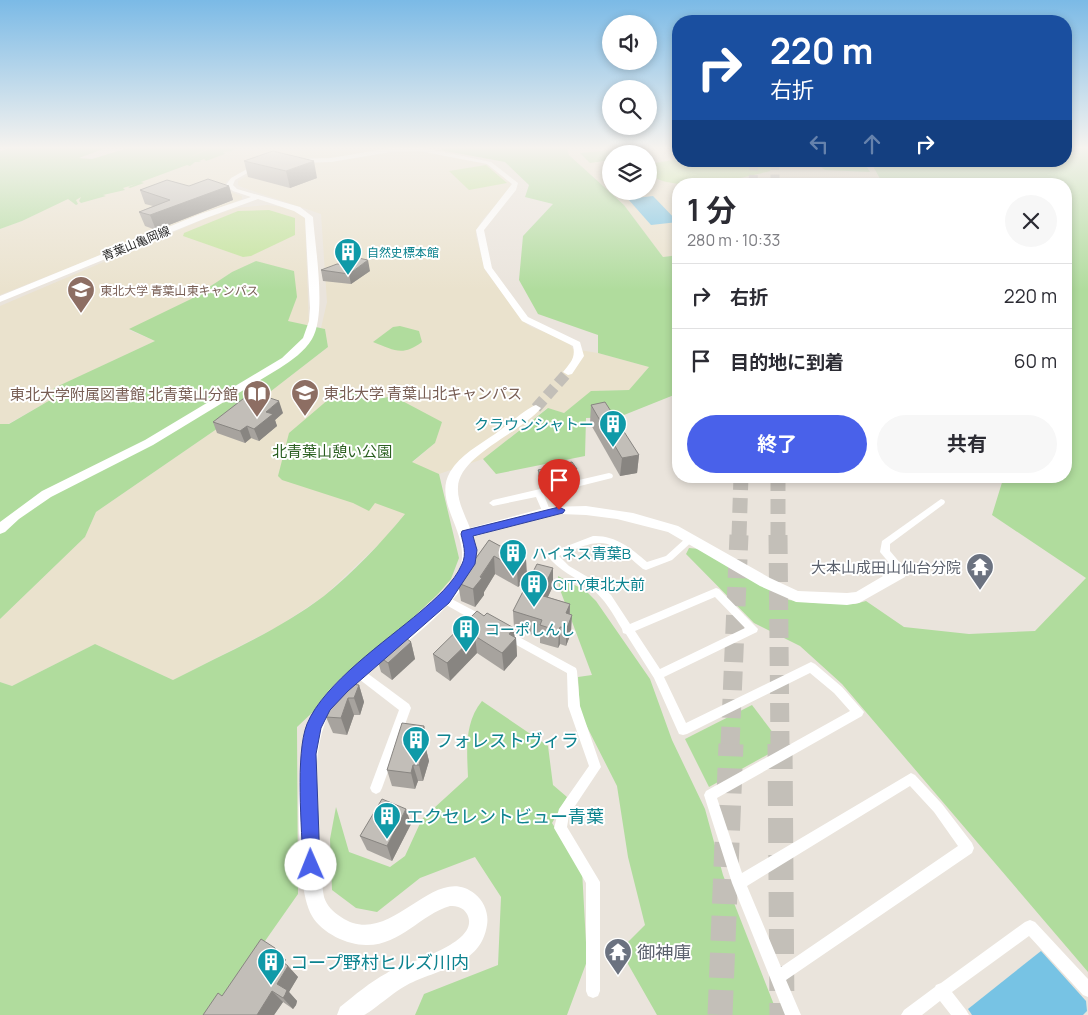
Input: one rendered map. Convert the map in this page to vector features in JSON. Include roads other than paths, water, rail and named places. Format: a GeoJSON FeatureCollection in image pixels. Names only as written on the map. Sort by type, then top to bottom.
{"type":"FeatureCollection","features":[{"type":"Feature","properties":{"kind":"street"},"geometry":{"type":"LineString","coordinates":[[0,529],[11,518],[32,503],[154,440],[282,362],[305,342],[311,333],[314,314],[309,217],[297,209],[253,195]]}},
{"type":"Feature","properties":{"kind":"street"},"geometry":{"type":"LineString","coordinates":[[509,195],[480,230],[488,268],[526,319],[577,344],[580,350],[580,358],[568,372]]}},
{"type":"Feature","properties":{"kind":"street","name":"青葉山亀岡線"},"geometry":{"type":"LineString","coordinates":[[0,300],[203,216],[258,197]]}},
{"type":"Feature","properties":{"kind":"street"},"geometry":{"type":"LineString","coordinates":[[348,1015],[377,992],[401,977],[460,952],[473,938],[477,926],[475,907],[464,898],[454,896],[444,898],[402,924],[380,934],[362,935],[345,931],[318,911],[313,897],[312,883],[308,754],[313,726],[325,706],[359,673],[444,599],[469,564],[470,550],[453,496],[452,484],[455,474],[467,460],[526,420],[536,408]]}},
{"type":"Feature","properties":{"kind":"street"},"geometry":{"type":"LineString","coordinates":[[493,503],[609,476]]}},
{"type":"Feature","properties":{"kind":"street"},"geometry":{"type":"LineString","coordinates":[[539,493],[547,513]]}},
{"type":"Feature","properties":{"kind":"street"},"geometry":{"type":"LineString","coordinates":[[466,534],[547,513],[578,510],[658,523],[765,582],[796,596],[847,599],[859,596],[902,571],[885,552],[886,543],[941,502]]}},
{"type":"Feature","properties":{"kind":"street"},"geometry":{"type":"LineString","coordinates":[[690,539],[669,558],[646,566],[620,544],[594,538],[552,555],[566,569],[595,586],[604,594],[658,675],[683,730],[811,668],[838,690],[858,712],[710,795],[739,883],[793,1015]]}},
{"type":"Feature","properties":{"kind":"street"},"geometry":{"type":"LineString","coordinates":[[627,630],[716,592],[753,629],[658,675]]}},
{"type":"Feature","properties":{"kind":"street"},"geometry":{"type":"LineString","coordinates":[[444,599],[572,671],[574,706],[595,768],[563,813],[560,828],[593,882],[593,991]]}},
{"type":"Feature","properties":{"kind":"street"},"geometry":{"type":"LineString","coordinates":[[359,673],[405,708],[376,788]]}},
{"type":"Feature","properties":{"kind":"street"},"geometry":{"type":"LineString","coordinates":[[739,883],[911,779],[938,808],[967,848],[777,978]]}},
{"type":"Feature","properties":{"kind":"street"},"geometry":{"type":"LineString","coordinates":[[910,1015],[1030,927],[1088,990]]}},
{"type":"Feature","properties":{"kind":"street"},"geometry":{"type":"LineString","coordinates":[[942,990],[960,1015]]}},
{"type":"Feature","properties":{"kind":"water"},"geometry":{"type":"Polygon","coordinates":[[[629,200],[657,200],[672,216],[672,223],[651,225],[629,200]]]}},
{"type":"Feature","properties":{"kind":"water"},"geometry":{"type":"Polygon","coordinates":[[[1041,951],[1086,1001],[1087,1011],[1083,1015],[972,1015],[968,1009],[1041,951]]]}},
{"type":"Feature","properties":{"kind":"tunnel"},"geometry":{"type":"LineString","coordinates":[[536,408],[568,372]]}},
{"type":"Feature","properties":{"kind":"tunnel"},"geometry":{"type":"LineString","coordinates":[[739,536],[741,483]]}},
{"type":"Feature","properties":{"kind":"tunnel"},"geometry":{"type":"LineString","coordinates":[[778,483],[778,535]]}},
{"type":"Feature","properties":{"kind":"tunnel"},"geometry":{"type":"LineString","coordinates":[[730,746],[739,535]]}},
{"type":"Feature","properties":{"kind":"tunnel"},"geometry":{"type":"LineString","coordinates":[[778,535],[780,746]]}},
{"type":"Feature","properties":{"kind":"tunnel"},"geometry":{"type":"LineString","coordinates":[[720,1015],[731,744]]}},
{"type":"Feature","properties":{"kind":"tunnel"},"geometry":{"type":"LineString","coordinates":[[780,744],[782,1015]]}},
{"type":"Feature","properties":{"kind":"place","name":"自然史標本館"},"geometry":{"type":"Point","coordinates":[348,276]}},
{"type":"Feature","properties":{"kind":"place","name":"東北大学 青葉山東キャンパス"},"geometry":{"type":"Point","coordinates":[81,314]}},
{"type":"Feature","properties":{"kind":"place","name":"東北大学 青葉山北キャンパス"},"geometry":{"type":"Point","coordinates":[305,417]}},
{"type":"Feature","properties":{"kind":"place","name":"東北大学附属図書館 北青葉山分館"},"geometry":{"type":"Point","coordinates":[257,418]}},
{"type":"Feature","properties":{"kind":"place","name":"クラウンシャトー"},"geometry":{"type":"Point","coordinates":[613,448]}},
{"type":"Feature","properties":{"kind":"place","name":"ハイネス青葉B"},"geometry":{"type":"Point","coordinates":[513,577]}},
{"type":"Feature","properties":{"kind":"place","name":"大本山成田山仙台分院"},"geometry":{"type":"Point","coordinates":[980,591]}},
{"type":"Feature","properties":{"kind":"place","name":"CITY東北大前"},"geometry":{"type":"Point","coordinates":[534,608]}},
{"type":"Feature","properties":{"kind":"place","name":"コーポしんし"},"geometry":{"type":"Point","coordinates":[466,653]}},
{"type":"Feature","properties":{"kind":"place","name":"フォレストヴィラ"},"geometry":{"type":"Point","coordinates":[416,764]}},
{"type":"Feature","properties":{"kind":"place","name":"エクセレントビュー青葉"},"geometry":{"type":"Point","coordinates":[387,840]}},
{"type":"Feature","properties":{"kind":"place","name":"御神庫"},"geometry":{"type":"Point","coordinates":[618,976]}},
{"type":"Feature","properties":{"kind":"place","name":"コープ野村ヒルズ川内"},"geometry":{"type":"Point","coordinates":[271,986]}},
{"type":"Feature","properties":{"kind":"park label","name":"北青葉山憩い公園"},"geometry":{"type":"Point","coordinates":[332,451]}}]}
